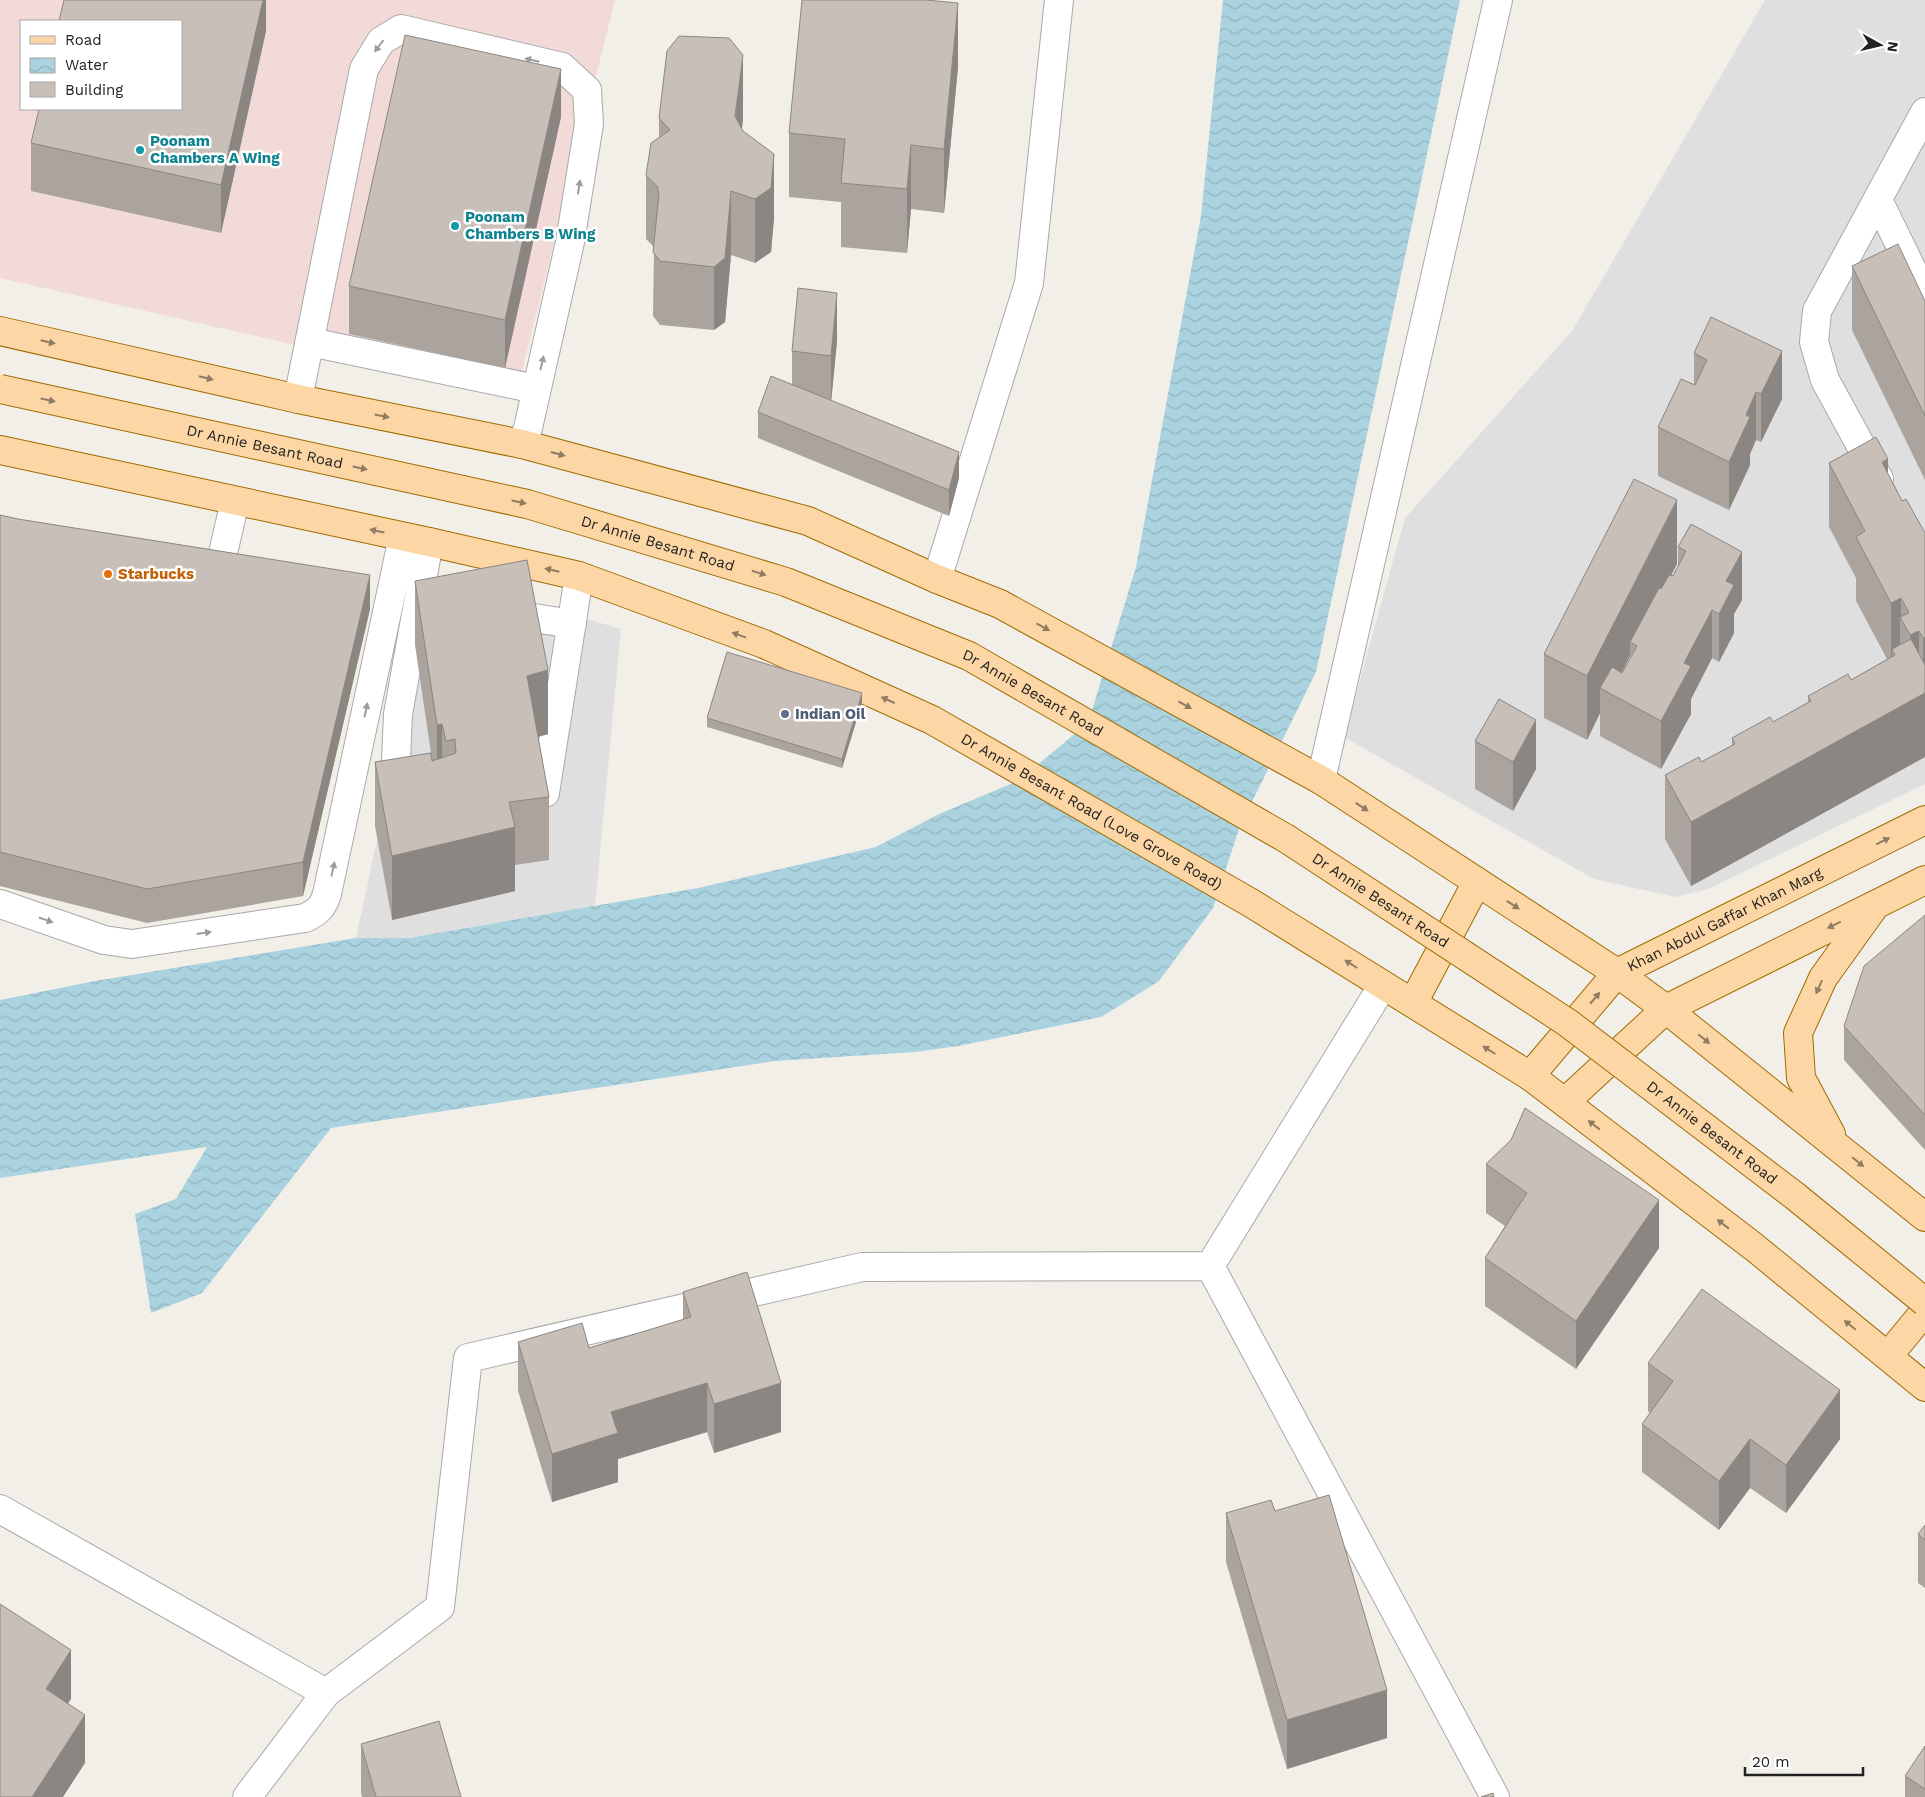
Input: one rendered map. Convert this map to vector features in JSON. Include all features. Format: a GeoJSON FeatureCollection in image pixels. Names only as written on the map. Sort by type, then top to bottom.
{"type":"FeatureCollection","features":[{"type":"Feature","properties":{"kind":"main road"},"geometry":{"type":"LineString","coordinates":[[0,331],[298,399],[522,444],[808,521],[937,579],[1000,604],[1321,780],[1617,973],[1666,1009],[1925,1217]]}},
{"type":"Feature","properties":{"kind":"main road","name":"Dr Annie Besant Road"},"geometry":{"type":"LineString","coordinates":[[0,390],[527,504],[786,582],[969,656],[1287,839],[1568,1022],[1795,1196],[1925,1302]]}},
{"type":"Feature","properties":{"kind":"main road"},"geometry":{"type":"LineString","coordinates":[[0,450],[579,576]]}},
{"type":"Feature","properties":{"kind":"main road","name":"Dr Annie Besant Road (Love Grove Road)"},"geometry":{"type":"LineString","coordinates":[[579,576],[764,644],[932,720],[1251,903],[1383,985]]}},
{"type":"Feature","properties":{"kind":"main road","name":"Khan Abdul Gaffar Khan Marg"},"geometry":{"type":"LineString","coordinates":[[1530,1076],[1617,973],[1925,820]]}},
{"type":"Feature","properties":{"kind":"main road"},"geometry":{"type":"LineString","coordinates":[[1565,1102],[1666,1009],[1925,880]]}},
{"type":"Feature","properties":{"kind":"main road"},"geometry":{"type":"LineString","coordinates":[[1412,1002],[1477,882]]}},
{"type":"Feature","properties":{"kind":"main road"},"geometry":{"type":"LineString","coordinates":[[1837,1145],[1801,1078],[1798,1034],[1823,978],[1877,904]]}},
{"type":"Feature","properties":{"kind":"main road"},"geometry":{"type":"LineString","coordinates":[[1383,985],[1530,1076],[1754,1247],[1925,1387]]}},
{"type":"Feature","properties":{"kind":"main road"},"geometry":{"type":"LineString","coordinates":[[1888,1356],[1925,1311]]}},
{"type":"Feature","properties":{"kind":"street"},"geometry":{"type":"LineString","coordinates":[[937,579],[1029,283],[1058,0]]}},
{"type":"Feature","properties":{"kind":"street"},"geometry":{"type":"LineString","coordinates":[[1321,780],[1498,0]]}},
{"type":"Feature","properties":{"kind":"street"},"geometry":{"type":"LineString","coordinates":[[298,399],[364,69],[381,41],[401,29],[562,67],[587,90],[589,124],[570,242],[528,428],[522,444]]}},
{"type":"Feature","properties":{"kind":"street"},"geometry":{"type":"LineString","coordinates":[[1892,503],[1826,380],[1814,342],[1817,311],[1924,115]]}},
{"type":"Feature","properties":{"kind":"street"},"geometry":{"type":"LineString","coordinates":[[1878,200],[1925,296]]}},
{"type":"Feature","properties":{"kind":"street"},"geometry":{"type":"LineString","coordinates":[[310,342],[536,390]]}},
{"type":"Feature","properties":{"kind":"street"},"geometry":{"type":"LineString","coordinates":[[235,500],[211,560],[249,568]]}},
{"type":"Feature","properties":{"kind":"street"},"geometry":{"type":"LineString","coordinates":[[0,904],[104,940],[132,944],[306,918],[318,912],[324,905],[327,894],[403,537]]}},
{"type":"Feature","properties":{"kind":"street"},"geometry":{"type":"LineString","coordinates":[[395,783],[398,714],[429,542]]}},
{"type":"Feature","properties":{"kind":"street"},"geometry":{"type":"LineString","coordinates":[[545,793],[579,576]]}},
{"type":"Feature","properties":{"kind":"street"},"geometry":{"type":"LineString","coordinates":[[362,592],[390,598]]}},
{"type":"Feature","properties":{"kind":"street"},"geometry":{"type":"LineString","coordinates":[[418,600],[446,605]]}},
{"type":"Feature","properties":{"kind":"street"},"geometry":{"type":"LineString","coordinates":[[475,609],[572,624]]}},
{"type":"Feature","properties":{"kind":"street"},"geometry":{"type":"LineString","coordinates":[[1210,1266],[1383,985]]}},
{"type":"Feature","properties":{"kind":"street"},"geometry":{"type":"LineString","coordinates":[[247,1797],[326,1693],[440,1607],[468,1358],[862,1267],[1210,1266]]}},
{"type":"Feature","properties":{"kind":"street"},"geometry":{"type":"LineString","coordinates":[[1210,1266],[1494,1797]]}},
{"type":"Feature","properties":{"kind":"street"},"geometry":{"type":"LineString","coordinates":[[0,1509],[326,1693]]}},
{"type":"Feature","properties":{"kind":"shaded area"},"geometry":{"type":"Polygon","coordinates":[[[0,0],[615,0],[516,395],[0,278],[0,0]]]}},
{"type":"Feature","properties":{"kind":"shaded area"},"geometry":{"type":"Polygon","coordinates":[[[1765,0],[1925,0],[1925,784],[1708,889],[1675,897],[1594,879],[1344,737],[1405,518],[1572,331],[1765,0]]]}},
{"type":"Feature","properties":{"kind":"shaded area"},"geometry":{"type":"Polygon","coordinates":[[[434,574],[621,629],[595,906],[409,938],[356,938],[434,574]]]}},
{"type":"Feature","properties":{"kind":"water"},"geometry":{"type":"Polygon","coordinates":[[[1223,0],[1460,0],[1316,672],[1240,826],[1213,908],[1159,981],[1101,1017],[958,1046],[915,1052],[775,1061],[331,1128],[202,1293],[151,1313],[135,1214],[176,1199],[207,1147],[0,1178],[0,1000],[95,981],[356,938],[409,938],[698,888],[876,847],[939,814],[1018,781],[1088,723],[1136,567],[1201,216],[1223,0]]]}},
{"type":"Feature","properties":{"kind":"building","name":"Poonam Chambers A Wing"},"geometry":{"type":"Polygon","coordinates":[[[64,0],[263,0],[221,185],[31,143],[39,110],[182,110],[182,20],[59,20],[64,0]]]}},
{"type":"Feature","properties":{"kind":"building"},"geometry":{"type":"Polygon","coordinates":[[[802,0],[926,0],[958,3],[944,149],[911,145],[907,189],[841,183],[845,139],[789,133],[802,0]]]}},
{"type":"Feature","properties":{"kind":"building","name":"Poonam Chambers B Wing"},"geometry":{"type":"Polygon","coordinates":[[[405,35],[561,69],[505,320],[349,286],[405,35]]]}},
{"type":"Feature","properties":{"kind":"building"},"geometry":{"type":"Polygon","coordinates":[[[679,36],[729,38],[743,55],[735,116],[743,131],[774,154],[771,188],[755,199],[731,191],[725,258],[714,267],[660,261],[653,252],[659,194],[657,186],[646,175],[651,143],[670,130],[659,118],[667,51],[679,36]]]}},
{"type":"Feature","properties":{"kind":"building"},"geometry":{"type":"Polygon","coordinates":[[[1898,244],[1925,301],[1925,416],[1852,266],[1898,244]]]}},
{"type":"Feature","properties":{"kind":"building"},"geometry":{"type":"Polygon","coordinates":[[[798,288],[837,293],[831,356],[792,351],[798,288]]]}},
{"type":"Feature","properties":{"kind":"building"},"geometry":{"type":"Polygon","coordinates":[[[1711,317],[1782,351],[1761,394],[1756,392],[1746,415],[1750,417],[1729,462],[1658,427],[1681,379],[1695,385],[1707,360],[1694,353],[1711,317]]]}},
{"type":"Feature","properties":{"kind":"building"},"geometry":{"type":"Polygon","coordinates":[[[771,376],[959,452],[949,490],[758,412],[771,376]]]}},
{"type":"Feature","properties":{"kind":"building"},"geometry":{"type":"Polygon","coordinates":[[[1876,437],[1888,459],[1882,462],[1902,501],[1906,499],[1925,533],[1925,637],[1923,638],[1919,631],[1910,635],[1900,617],[1909,613],[1901,598],[1891,603],[1856,537],[1865,531],[1829,463],[1876,437]]]}},
{"type":"Feature","properties":{"kind":"building"},"geometry":{"type":"Polygon","coordinates":[[[1634,479],[1677,500],[1587,676],[1544,654],[1634,479]]]}},
{"type":"Feature","properties":{"kind":"building"},"geometry":{"type":"Polygon","coordinates":[[[0,515],[370,575],[303,862],[147,889],[0,852],[0,515]]]}},
{"type":"Feature","properties":{"kind":"building"},"geometry":{"type":"Polygon","coordinates":[[[1691,524],[1742,552],[1726,581],[1734,585],[1719,614],[1712,610],[1684,663],[1691,666],[1661,721],[1600,688],[1612,667],[1622,673],[1637,646],[1630,642],[1659,588],[1661,589],[1669,575],[1673,576],[1686,551],[1678,547],[1691,524]]]}},
{"type":"Feature","properties":{"kind":"building"},"geometry":{"type":"Polygon","coordinates":[[[527,560],[548,670],[527,676],[549,797],[509,802],[515,827],[392,856],[375,762],[431,753],[432,761],[456,753],[455,739],[446,741],[442,724],[437,725],[415,581],[527,560]]]}},
{"type":"Feature","properties":{"kind":"building"},"geometry":{"type":"Polygon","coordinates":[[[1911,639],[1925,665],[1925,693],[1691,822],[1665,775],[1699,757],[1701,762],[1735,744],[1732,738],[1770,717],[1773,722],[1811,701],[1808,696],[1848,674],[1851,680],[1895,655],[1892,649],[1911,639]]]}},
{"type":"Feature","properties":{"kind":"building","name":"Indian Oil"},"geometry":{"type":"Polygon","coordinates":[[[727,652],[862,693],[842,759],[707,718],[727,652]]]}},
{"type":"Feature","properties":{"kind":"building"},"geometry":{"type":"Polygon","coordinates":[[[1499,699],[1536,720],[1513,762],[1475,741],[1499,699]]]}},
{"type":"Feature","properties":{"kind":"building"},"geometry":{"type":"Polygon","coordinates":[[[1925,915],[1925,1115],[1844,1026],[1864,966],[1925,915]]]}},
{"type":"Feature","properties":{"kind":"building"},"geometry":{"type":"Polygon","coordinates":[[[1525,1108],[1659,1200],[1576,1321],[1485,1258],[1527,1193],[1486,1164],[1511,1140],[1525,1108]]]}},
{"type":"Feature","properties":{"kind":"building"},"geometry":{"type":"Polygon","coordinates":[[[747,1272],[781,1383],[714,1404],[707,1383],[611,1412],[618,1433],[552,1454],[518,1342],[582,1323],[589,1348],[691,1317],[683,1292],[747,1272]]]}},
{"type":"Feature","properties":{"kind":"building"},"geometry":{"type":"Polygon","coordinates":[[[1702,1289],[1840,1390],[1786,1465],[1750,1439],[1719,1481],[1642,1424],[1673,1381],[1648,1363],[1702,1289]]]}},
{"type":"Feature","properties":{"kind":"building"},"geometry":{"type":"Polygon","coordinates":[[[1329,1495],[1387,1690],[1287,1720],[1226,1513],[1271,1500],[1275,1511],[1329,1495]]]}},
{"type":"Feature","properties":{"kind":"building"},"geometry":{"type":"Polygon","coordinates":[[[1925,1525],[1925,1540],[1918,1534],[1925,1525]]]}},
{"type":"Feature","properties":{"kind":"building"},"geometry":{"type":"Polygon","coordinates":[[[0,1604],[71,1650],[46,1689],[85,1715],[32,1797],[0,1797],[0,1604]]]}},
{"type":"Feature","properties":{"kind":"building"},"geometry":{"type":"Polygon","coordinates":[[[439,1721],[461,1797],[376,1797],[361,1744],[439,1721]]]}},
{"type":"Feature","properties":{"kind":"building"},"geometry":{"type":"Polygon","coordinates":[[[1925,1746],[1925,1789],[1905,1776],[1925,1746]]]}},
{"type":"Feature","properties":{"kind":"building"},"geometry":{"type":"Polygon","coordinates":[[[1493,1793],[1494,1797],[1481,1797],[1493,1793]]]}},
{"type":"Feature","properties":{"kind":"place","name":"Poonam Chambers A Wing"},"geometry":{"type":"Point","coordinates":[140,150]}},
{"type":"Feature","properties":{"kind":"place","name":"Poonam Chambers B Wing"},"geometry":{"type":"Point","coordinates":[455,226]}},
{"type":"Feature","properties":{"kind":"place","name":"Starbucks"},"geometry":{"type":"Point","coordinates":[108,574]}},
{"type":"Feature","properties":{"kind":"place","name":"Indian Oil"},"geometry":{"type":"Point","coordinates":[785,714]}}]}
